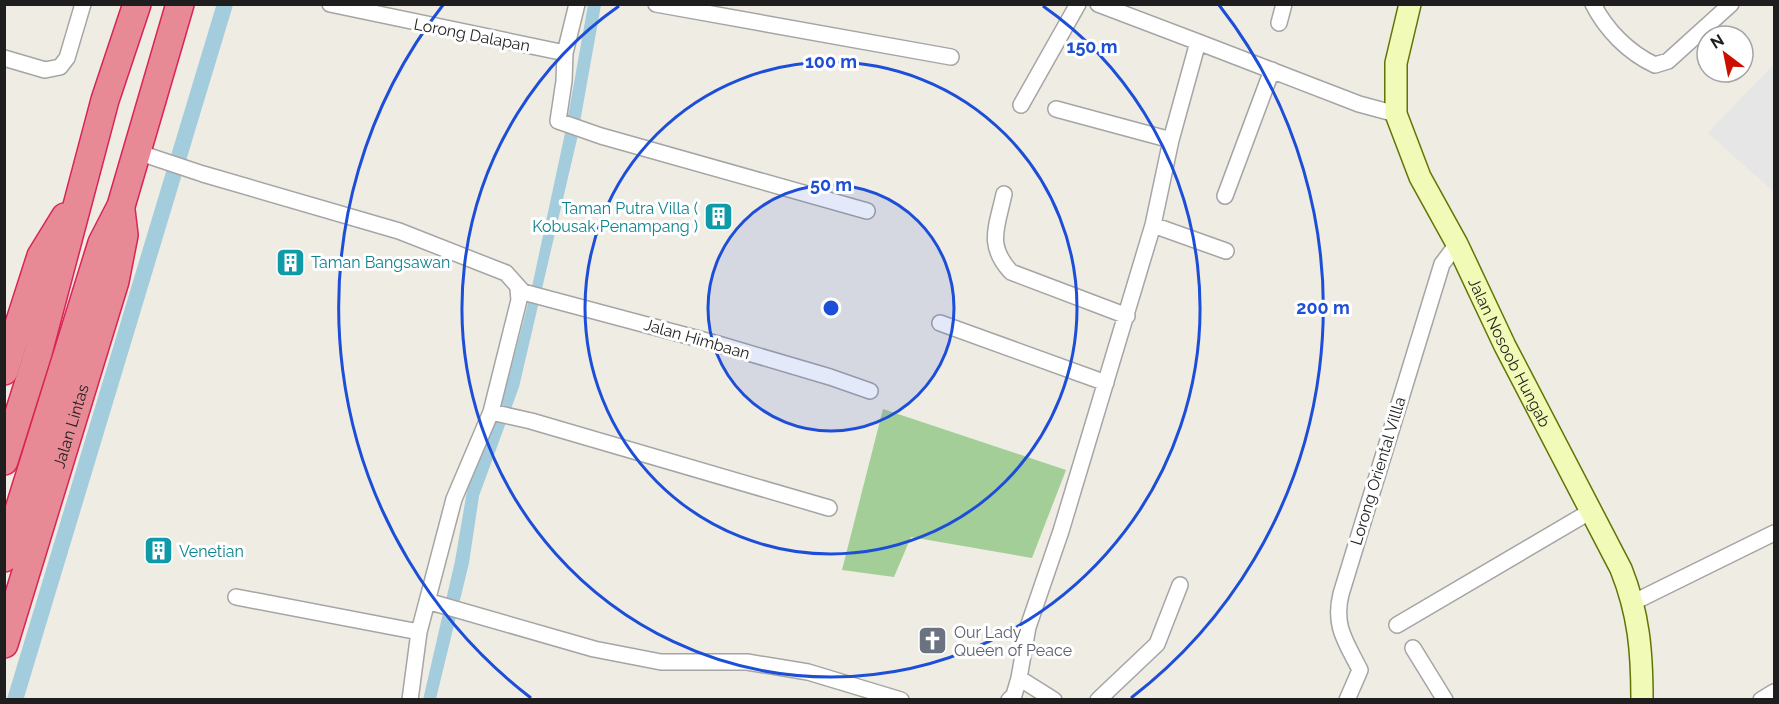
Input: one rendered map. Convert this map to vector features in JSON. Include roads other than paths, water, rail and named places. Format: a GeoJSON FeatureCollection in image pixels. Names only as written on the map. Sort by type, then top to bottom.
{"type":"FeatureCollection","features":[{"type":"Feature","properties":{"kind":"highway"},"geometry":{"type":"LineString","coordinates":[[4,461],[38,353],[105,99],[137,4]]}},
{"type":"Feature","properties":{"kind":"highway","name":"Jalan Lintas"},"geometry":{"type":"LineString","coordinates":[[4,558],[102,243],[149,155],[180,4]]}},
{"type":"Feature","properties":{"kind":"highway"},"geometry":{"type":"LineString","coordinates":[[4,371],[41,256],[81,191]]}},
{"type":"Feature","properties":{"kind":"highway","name":"Jalan Lintas"},"geometry":{"type":"LineString","coordinates":[[4,644],[115,281],[124,235],[121,206]]}},
{"type":"Feature","properties":{"kind":"main road","name":"Jalan Nosoob Hungab"},"geometry":{"type":"LineString","coordinates":[[1410,4],[1395,63],[1396,114],[1420,177],[1457,244],[1505,346],[1591,511],[1634,602],[1639,627],[1642,699]]}},
{"type":"Feature","properties":{"kind":"street"},"geometry":{"type":"LineString","coordinates":[[4,58],[45,70],[60,68],[67,58],[82,4]]}},
{"type":"Feature","properties":{"kind":"street"},"geometry":{"type":"LineString","coordinates":[[118,66],[130,4]]}},
{"type":"Feature","properties":{"kind":"street","name":"Lorong Dalapan"},"geometry":{"type":"LineString","coordinates":[[330,4],[565,54]]}},
{"type":"Feature","properties":{"kind":"street"},"geometry":{"type":"LineString","coordinates":[[577,4],[565,54],[564,81],[558,121],[601,136],[867,212]]}},
{"type":"Feature","properties":{"kind":"street"},"geometry":{"type":"LineString","coordinates":[[656,4],[951,57]]}},
{"type":"Feature","properties":{"kind":"street"},"geometry":{"type":"LineString","coordinates":[[1021,105],[1078,4]]}},
{"type":"Feature","properties":{"kind":"street"},"geometry":{"type":"LineString","coordinates":[[1098,4],[1359,104],[1396,114]]}},
{"type":"Feature","properties":{"kind":"street"},"geometry":{"type":"LineString","coordinates":[[1279,23],[1284,4]]}},
{"type":"Feature","properties":{"kind":"street"},"geometry":{"type":"LineString","coordinates":[[1593,4],[1598,15],[1629,50],[1655,65],[1668,61],[1731,4]]}},
{"type":"Feature","properties":{"kind":"street"},"geometry":{"type":"LineString","coordinates":[[1009,699],[1014,695],[1028,627],[1106,383],[1153,225],[1171,140],[1198,42]]}},
{"type":"Feature","properties":{"kind":"street"},"geometry":{"type":"LineString","coordinates":[[1226,196],[1272,70]]}},
{"type":"Feature","properties":{"kind":"street"},"geometry":{"type":"LineString","coordinates":[[1056,108],[1171,140]]}},
{"type":"Feature","properties":{"kind":"street"},"geometry":{"type":"LineString","coordinates":[[149,155],[203,174],[399,231],[506,273],[521,290],[491,412],[454,499],[438,568],[419,632],[411,699]]}},
{"type":"Feature","properties":{"kind":"street"},"geometry":{"type":"LineString","coordinates":[[1005,194],[994,244],[1000,260],[1011,272],[1127,315]]}},
{"type":"Feature","properties":{"kind":"street"},"geometry":{"type":"LineString","coordinates":[[1153,225],[1226,251]]}},
{"type":"Feature","properties":{"kind":"street","name":"Lorong Oriental Villla"},"geometry":{"type":"LineString","coordinates":[[1347,699],[1360,670],[1338,626],[1336,612],[1442,264],[1457,244]]}},
{"type":"Feature","properties":{"kind":"street","name":"Jalan Himbaan"},"geometry":{"type":"LineString","coordinates":[[521,290],[830,376],[870,391]]}},
{"type":"Feature","properties":{"kind":"street"},"geometry":{"type":"LineString","coordinates":[[940,323],[1106,383]]}},
{"type":"Feature","properties":{"kind":"street"},"geometry":{"type":"LineString","coordinates":[[491,412],[531,421],[829,508]]}},
{"type":"Feature","properties":{"kind":"street"},"geometry":{"type":"LineString","coordinates":[[1397,625],[1591,511]]}},
{"type":"Feature","properties":{"kind":"street"},"geometry":{"type":"LineString","coordinates":[[1634,602],[1774,533]]}},
{"type":"Feature","properties":{"kind":"street"},"geometry":{"type":"LineString","coordinates":[[1098,699],[1157,644],[1180,585]]}},
{"type":"Feature","properties":{"kind":"street"},"geometry":{"type":"LineString","coordinates":[[236,597],[419,632]]}},
{"type":"Feature","properties":{"kind":"street"},"geometry":{"type":"LineString","coordinates":[[427,601],[594,649],[661,662],[747,662],[808,672],[901,699]]}},
{"type":"Feature","properties":{"kind":"street"},"geometry":{"type":"LineString","coordinates":[[1413,648],[1445,699]]}},
{"type":"Feature","properties":{"kind":"street"},"geometry":{"type":"LineString","coordinates":[[1019,678],[1054,699]]}},
{"type":"Feature","properties":{"kind":"street"},"geometry":{"type":"LineString","coordinates":[[1761,699],[1774,692]]}},
{"type":"Feature","properties":{"kind":"water"},"geometry":{"type":"Polygon","coordinates":[[[588,5],[601,5],[577,139],[519,387],[479,496],[469,563],[436,699],[423,700],[455,561],[467,491],[507,383],[530,296],[565,133],[588,5]]]}},
{"type":"Feature","properties":{"kind":"waterway"},"geometry":{"type":"LineString","coordinates":[[15,700],[225,4]]}},
{"type":"Feature","properties":{"kind":"place","name":"Taman Putra Villa ( Kobusak Penampang )"},"geometry":{"type":"Point","coordinates":[719,217]}},
{"type":"Feature","properties":{"kind":"place","name":"Taman Bangsawan"},"geometry":{"type":"Point","coordinates":[290,262]}},
{"type":"Feature","properties":{"kind":"place","name":"Venetian"},"geometry":{"type":"Point","coordinates":[158,551]}},
{"type":"Feature","properties":{"kind":"place","name":"Our Lady Queen of Peace"},"geometry":{"type":"Point","coordinates":[933,641]}}]}
